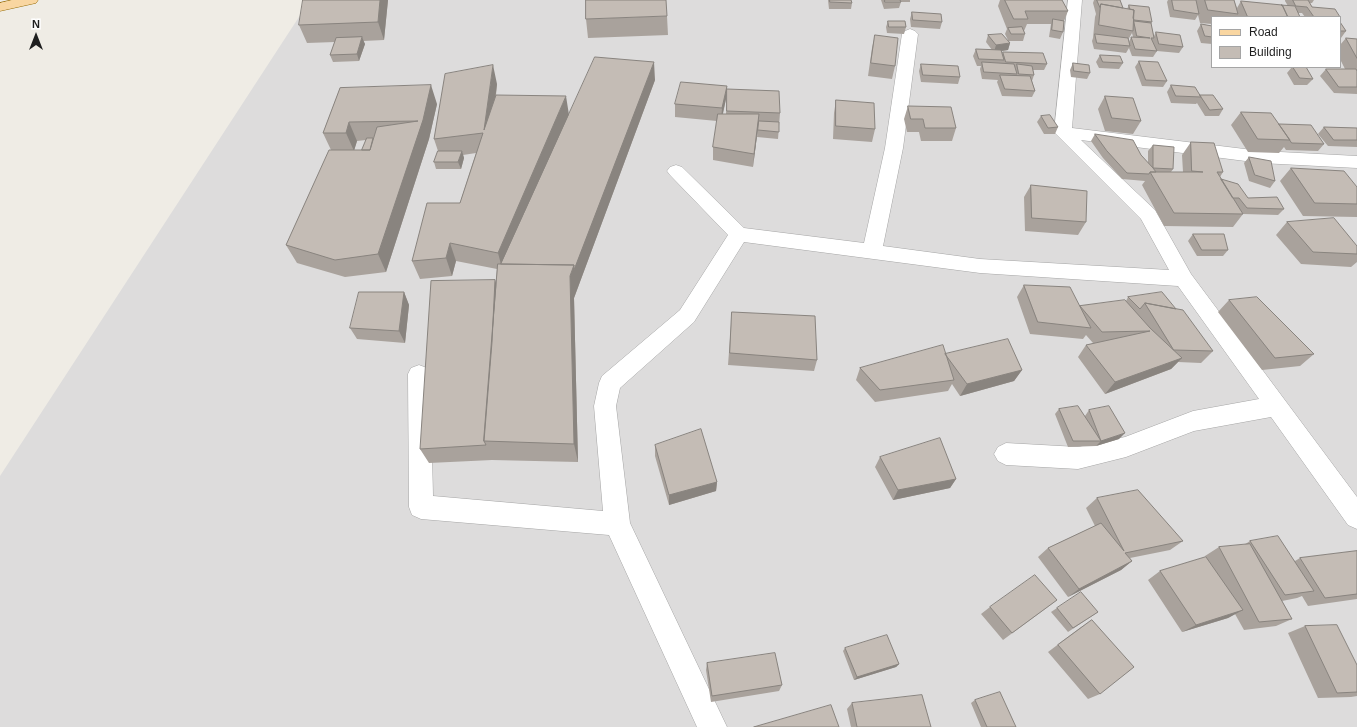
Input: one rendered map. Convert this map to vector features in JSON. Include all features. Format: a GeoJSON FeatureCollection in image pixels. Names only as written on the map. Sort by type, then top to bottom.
{"type":"FeatureCollection","features":[{"type":"Feature","properties":{"kind":"main road"},"geometry":{"type":"LineString","coordinates":[[0,7],[31,0]]}},
{"type":"Feature","properties":{"kind":"street"},"geometry":{"type":"LineString","coordinates":[[1063,132],[1075,0]]}},
{"type":"Feature","properties":{"kind":"street"},"geometry":{"type":"LineString","coordinates":[[872,252],[894,148],[910,34]]}},
{"type":"Feature","properties":{"kind":"street"},"geometry":{"type":"LineString","coordinates":[[1063,132],[1261,157],[1357,162]]}},
{"type":"Feature","properties":{"kind":"street"},"geometry":{"type":"LineString","coordinates":[[1063,132],[1148,215],[1184,279],[1357,517]]}},
{"type":"Feature","properties":{"kind":"street"},"geometry":{"type":"LineString","coordinates":[[676,171],[739,234],[980,266],[1184,279]]}},
{"type":"Feature","properties":{"kind":"street"},"geometry":{"type":"LineString","coordinates":[[712,727],[617,524],[605,406],[610,383],[687,316],[739,234]]}},
{"type":"Feature","properties":{"kind":"street"},"geometry":{"type":"LineString","coordinates":[[419,374],[421,507],[617,524]]}},
{"type":"Feature","properties":{"kind":"street"},"geometry":{"type":"LineString","coordinates":[[1006,454],[1078,458],[1126,447],[1193,421],[1276,406]]}},
{"type":"Feature","properties":{"kind":"shaded area"},"geometry":{"type":"Polygon","coordinates":[[[310,0],[1357,0],[1357,727],[0,727],[0,476],[310,0]]]}},
{"type":"Feature","properties":{"kind":"building"},"geometry":{"type":"Polygon","coordinates":[[[303,0],[380,0],[378,22],[299,25],[303,0]]]}},
{"type":"Feature","properties":{"kind":"building"},"geometry":{"type":"Polygon","coordinates":[[[586,0],[666,0],[667,16],[586,19],[586,0]]]}},
{"type":"Feature","properties":{"kind":"building"},"geometry":{"type":"Polygon","coordinates":[[[830,0],[851,0],[852,3],[830,2],[830,0]]]}},
{"type":"Feature","properties":{"kind":"building"},"geometry":{"type":"Polygon","coordinates":[[[885,0],[900,0],[901,2],[885,2],[885,0]]]}},
{"type":"Feature","properties":{"kind":"building"},"geometry":{"type":"Polygon","coordinates":[[[1005,0],[1062,0],[1068,11],[1025,11],[1028,19],[1014,19],[1005,0]]]}},
{"type":"Feature","properties":{"kind":"building"},"geometry":{"type":"Polygon","coordinates":[[[1097,0],[1120,0],[1123,8],[1101,4],[1100,7],[1097,0]]]}},
{"type":"Feature","properties":{"kind":"building"},"geometry":{"type":"Polygon","coordinates":[[[1172,0],[1196,0],[1199,14],[1174,10],[1172,0]]]}},
{"type":"Feature","properties":{"kind":"building"},"geometry":{"type":"Polygon","coordinates":[[[1205,0],[1234,0],[1238,14],[1208,10],[1205,0]]]}},
{"type":"Feature","properties":{"kind":"building"},"geometry":{"type":"Polygon","coordinates":[[[1293,0],[1308,0],[1312,7],[1335,9],[1339,16],[1313,16],[1307,7],[1296,6],[1293,0]]]}},
{"type":"Feature","properties":{"kind":"building"},"geometry":{"type":"Polygon","coordinates":[[[1241,1],[1282,5],[1288,16],[1248,16],[1241,1]]]}},
{"type":"Feature","properties":{"kind":"building"},"geometry":{"type":"Polygon","coordinates":[[[1101,4],[1134,10],[1133,31],[1099,25],[1101,4]]]}},
{"type":"Feature","properties":{"kind":"building"},"geometry":{"type":"Polygon","coordinates":[[[1129,5],[1149,7],[1152,22],[1134,20],[1134,10],[1130,9],[1129,5]]]}},
{"type":"Feature","properties":{"kind":"building"},"geometry":{"type":"Polygon","coordinates":[[[1282,5],[1295,6],[1300,16],[1288,16],[1282,5]]]}},
{"type":"Feature","properties":{"kind":"building"},"geometry":{"type":"Polygon","coordinates":[[[912,12],[941,14],[942,22],[913,20],[912,12]]]}},
{"type":"Feature","properties":{"kind":"building"},"geometry":{"type":"Polygon","coordinates":[[[1053,19],[1064,21],[1063,32],[1052,30],[1053,19]]]}},
{"type":"Feature","properties":{"kind":"building"},"geometry":{"type":"Polygon","coordinates":[[[888,21],[905,21],[906,27],[889,27],[888,21]]]}},
{"type":"Feature","properties":{"kind":"building"},"geometry":{"type":"Polygon","coordinates":[[[1134,21],[1151,23],[1154,38],[1151,38],[1157,51],[1135,49],[1131,37],[1150,38],[1137,36],[1134,21]]]}},
{"type":"Feature","properties":{"kind":"building"},"geometry":{"type":"Polygon","coordinates":[[[1201,24],[1211,26],[1211,37],[1205,36],[1201,24]]]}},
{"type":"Feature","properties":{"kind":"building"},"geometry":{"type":"Polygon","coordinates":[[[1341,24],[1346,31],[1341,31],[1341,24]]]}},
{"type":"Feature","properties":{"kind":"building"},"geometry":{"type":"Polygon","coordinates":[[[1022,27],[1025,34],[1011,34],[1008,28],[1022,27]]]}},
{"type":"Feature","properties":{"kind":"building"},"geometry":{"type":"Polygon","coordinates":[[[1156,32],[1180,35],[1183,47],[1159,44],[1156,32]]]}},
{"type":"Feature","properties":{"kind":"building"},"geometry":{"type":"Polygon","coordinates":[[[1002,34],[1010,43],[996,45],[988,35],[1002,34]]]}},
{"type":"Feature","properties":{"kind":"building"},"geometry":{"type":"Polygon","coordinates":[[[1095,34],[1128,38],[1130,46],[1097,43],[1095,34]]]}},
{"type":"Feature","properties":{"kind":"building"},"geometry":{"type":"Polygon","coordinates":[[[875,35],[898,38],[895,66],[871,63],[875,35]]]}},
{"type":"Feature","properties":{"kind":"building"},"geometry":{"type":"Polygon","coordinates":[[[362,37],[357,54],[330,55],[336,38],[362,37]]]}},
{"type":"Feature","properties":{"kind":"building"},"geometry":{"type":"Polygon","coordinates":[[[1346,38],[1357,39],[1357,58],[1346,38]]]}},
{"type":"Feature","properties":{"kind":"building"},"geometry":{"type":"Polygon","coordinates":[[[976,49],[1001,50],[1004,60],[979,59],[976,49]]]}},
{"type":"Feature","properties":{"kind":"building"},"geometry":{"type":"Polygon","coordinates":[[[1003,52],[1043,53],[1047,64],[1006,62],[1003,52]]]}},
{"type":"Feature","properties":{"kind":"building"},"geometry":{"type":"Polygon","coordinates":[[[1100,55],[1120,56],[1123,63],[1103,62],[1100,55]]]}},
{"type":"Feature","properties":{"kind":"building"},"geometry":{"type":"Polygon","coordinates":[[[595,57],[654,62],[574,270],[574,265],[501,264],[595,57]]]}},
{"type":"Feature","properties":{"kind":"building"},"geometry":{"type":"Polygon","coordinates":[[[1139,61],[1158,62],[1167,81],[1146,80],[1139,61]]]}},
{"type":"Feature","properties":{"kind":"building"},"geometry":{"type":"Polygon","coordinates":[[[982,62],[1014,64],[1017,74],[984,72],[982,62]]]}},
{"type":"Feature","properties":{"kind":"building"},"geometry":{"type":"Polygon","coordinates":[[[1073,63],[1089,65],[1090,73],[1074,71],[1073,63]]]}},
{"type":"Feature","properties":{"kind":"building"},"geometry":{"type":"Polygon","coordinates":[[[921,64],[958,66],[960,77],[923,75],[921,64]]]}},
{"type":"Feature","properties":{"kind":"building"},"geometry":{"type":"Polygon","coordinates":[[[1017,64],[1032,66],[1034,75],[1019,74],[1017,64]]]}},
{"type":"Feature","properties":{"kind":"building"},"geometry":{"type":"Polygon","coordinates":[[[493,65],[484,130],[496,95],[566,96],[498,253],[450,243],[446,258],[412,261],[427,203],[460,203],[483,133],[434,139],[445,74],[493,65]]]}},
{"type":"Feature","properties":{"kind":"building"},"geometry":{"type":"Polygon","coordinates":[[[1294,68],[1307,68],[1313,79],[1300,78],[1294,68]]]}},
{"type":"Feature","properties":{"kind":"building"},"geometry":{"type":"Polygon","coordinates":[[[1326,69],[1356,69],[1357,87],[1339,87],[1326,69]]]}},
{"type":"Feature","properties":{"kind":"building"},"geometry":{"type":"Polygon","coordinates":[[[1000,75],[1030,76],[1035,91],[1005,89],[1000,75]]]}},
{"type":"Feature","properties":{"kind":"building"},"geometry":{"type":"Polygon","coordinates":[[[681,82],[727,86],[722,108],[675,104],[681,82]]]}},
{"type":"Feature","properties":{"kind":"building"},"geometry":{"type":"Polygon","coordinates":[[[431,85],[423,120],[378,254],[335,260],[286,245],[329,150],[370,150],[377,127],[418,121],[349,122],[346,133],[323,133],[340,88],[431,85]]]}},
{"type":"Feature","properties":{"kind":"building"},"geometry":{"type":"Polygon","coordinates":[[[1171,85],[1195,87],[1201,97],[1176,96],[1171,85]]]}},
{"type":"Feature","properties":{"kind":"building"},"geometry":{"type":"Polygon","coordinates":[[[727,89],[779,91],[780,113],[727,111],[727,89]]]}},
{"type":"Feature","properties":{"kind":"building"},"geometry":{"type":"Polygon","coordinates":[[[1200,95],[1213,95],[1223,109],[1210,110],[1200,95]]]}},
{"type":"Feature","properties":{"kind":"building"},"geometry":{"type":"Polygon","coordinates":[[[1105,96],[1133,98],[1141,121],[1112,118],[1105,96]]]}},
{"type":"Feature","properties":{"kind":"building"},"geometry":{"type":"Polygon","coordinates":[[[836,100],[874,103],[875,129],[836,126],[836,100]]]}},
{"type":"Feature","properties":{"kind":"building"},"geometry":{"type":"Polygon","coordinates":[[[908,106],[951,107],[956,128],[925,128],[923,119],[911,119],[908,106]]]}},
{"type":"Feature","properties":{"kind":"building"},"geometry":{"type":"Polygon","coordinates":[[[1241,112],[1271,113],[1290,140],[1258,139],[1241,112]]]}},
{"type":"Feature","properties":{"kind":"building"},"geometry":{"type":"Polygon","coordinates":[[[718,114],[759,114],[754,154],[713,147],[718,114]]]}},
{"type":"Feature","properties":{"kind":"building"},"geometry":{"type":"Polygon","coordinates":[[[1050,115],[1058,127],[1048,128],[1041,116],[1050,115]]]}},
{"type":"Feature","properties":{"kind":"building"},"geometry":{"type":"Polygon","coordinates":[[[759,121],[779,122],[779,132],[758,130],[759,121]]]}},
{"type":"Feature","properties":{"kind":"building"},"geometry":{"type":"Polygon","coordinates":[[[1279,124],[1311,125],[1324,144],[1292,143],[1279,124]]]}},
{"type":"Feature","properties":{"kind":"building"},"geometry":{"type":"Polygon","coordinates":[[[1324,127],[1357,128],[1357,140],[1334,140],[1324,127]]]}},
{"type":"Feature","properties":{"kind":"building"},"geometry":{"type":"Polygon","coordinates":[[[1095,134],[1133,140],[1141,155],[1156,172],[1150,172],[1149,174],[1127,173],[1107,151],[1095,134]]]}},
{"type":"Feature","properties":{"kind":"building"},"geometry":{"type":"Polygon","coordinates":[[[367,138],[373,138],[370,150],[362,150],[367,138]]]}},
{"type":"Feature","properties":{"kind":"building"},"geometry":{"type":"Polygon","coordinates":[[[1191,142],[1214,143],[1223,172],[1217,172],[1243,214],[1174,213],[1150,172],[1203,172],[1192,171],[1191,142]]]}},
{"type":"Feature","properties":{"kind":"building"},"geometry":{"type":"Polygon","coordinates":[[[1153,145],[1174,147],[1173,169],[1153,168],[1153,145]]]}},
{"type":"Feature","properties":{"kind":"building"},"geometry":{"type":"Polygon","coordinates":[[[438,151],[462,151],[458,162],[434,162],[438,151]]]}},
{"type":"Feature","properties":{"kind":"building"},"geometry":{"type":"Polygon","coordinates":[[[1249,157],[1271,161],[1275,181],[1255,175],[1249,157]]]}},
{"type":"Feature","properties":{"kind":"building"},"geometry":{"type":"Polygon","coordinates":[[[1291,168],[1344,171],[1357,187],[1357,204],[1315,203],[1291,168]]]}},
{"type":"Feature","properties":{"kind":"building"},"geometry":{"type":"Polygon","coordinates":[[[1221,179],[1238,184],[1248,198],[1277,197],[1284,209],[1247,208],[1239,198],[1233,198],[1221,179]]]}},
{"type":"Feature","properties":{"kind":"building"},"geometry":{"type":"Polygon","coordinates":[[[1031,185],[1087,191],[1086,222],[1032,218],[1031,185]]]}},
{"type":"Feature","properties":{"kind":"building"},"geometry":{"type":"Polygon","coordinates":[[[1334,218],[1357,246],[1357,254],[1313,252],[1287,222],[1334,218]]]}},
{"type":"Feature","properties":{"kind":"building"},"geometry":{"type":"Polygon","coordinates":[[[1193,234],[1224,234],[1228,250],[1202,250],[1193,234]]]}},
{"type":"Feature","properties":{"kind":"building"},"geometry":{"type":"Polygon","coordinates":[[[498,264],[574,265],[570,276],[574,444],[484,441],[498,264]]]}},
{"type":"Feature","properties":{"kind":"building"},"geometry":{"type":"Polygon","coordinates":[[[495,280],[492,342],[484,441],[486,445],[420,449],[431,281],[495,280]]]}},
{"type":"Feature","properties":{"kind":"building"},"geometry":{"type":"Polygon","coordinates":[[[1024,285],[1070,287],[1091,328],[1038,322],[1024,285]]]}},
{"type":"Feature","properties":{"kind":"building"},"geometry":{"type":"Polygon","coordinates":[[[359,292],[404,292],[399,331],[350,328],[359,292]]]}},
{"type":"Feature","properties":{"kind":"building"},"geometry":{"type":"Polygon","coordinates":[[[1162,292],[1176,309],[1145,303],[1140,309],[1128,297],[1162,292]]]}},
{"type":"Feature","properties":{"kind":"building"},"geometry":{"type":"Polygon","coordinates":[[[1257,297],[1314,354],[1275,358],[1229,300],[1257,297]]]}},
{"type":"Feature","properties":{"kind":"building"},"geometry":{"type":"Polygon","coordinates":[[[1125,300],[1150,328],[1182,358],[1115,382],[1086,345],[1150,331],[1102,332],[1080,306],[1125,300]]]}},
{"type":"Feature","properties":{"kind":"building"},"geometry":{"type":"Polygon","coordinates":[[[1145,303],[1183,310],[1213,351],[1174,350],[1145,303]]]}},
{"type":"Feature","properties":{"kind":"building"},"geometry":{"type":"Polygon","coordinates":[[[732,312],[815,316],[817,360],[730,353],[732,312]]]}},
{"type":"Feature","properties":{"kind":"building"},"geometry":{"type":"Polygon","coordinates":[[[1008,339],[1022,370],[967,384],[945,354],[1008,339]]]}},
{"type":"Feature","properties":{"kind":"building"},"geometry":{"type":"Polygon","coordinates":[[[943,345],[954,380],[880,390],[860,368],[943,345]]]}},
{"type":"Feature","properties":{"kind":"building"},"geometry":{"type":"Polygon","coordinates":[[[1078,406],[1101,441],[1073,441],[1059,409],[1078,406]]]}},
{"type":"Feature","properties":{"kind":"building"},"geometry":{"type":"Polygon","coordinates":[[[1109,406],[1125,433],[1101,441],[1089,410],[1109,406]]]}},
{"type":"Feature","properties":{"kind":"building"},"geometry":{"type":"Polygon","coordinates":[[[701,429],[717,482],[669,495],[655,445],[701,429]]]}},
{"type":"Feature","properties":{"kind":"building"},"geometry":{"type":"Polygon","coordinates":[[[940,438],[956,479],[898,490],[880,457],[940,438]]]}},
{"type":"Feature","properties":{"kind":"building"},"geometry":{"type":"Polygon","coordinates":[[[1138,490],[1183,541],[1125,553],[1132,561],[1079,589],[1048,548],[1101,523],[1124,551],[1097,498],[1138,490]]]}},
{"type":"Feature","properties":{"kind":"building"},"geometry":{"type":"Polygon","coordinates":[[[1278,536],[1314,591],[1285,595],[1250,541],[1278,536]]]}},
{"type":"Feature","properties":{"kind":"building"},"geometry":{"type":"Polygon","coordinates":[[[1250,544],[1292,619],[1259,622],[1219,547],[1250,544]]]}},
{"type":"Feature","properties":{"kind":"building"},"geometry":{"type":"Polygon","coordinates":[[[1357,551],[1357,594],[1325,598],[1300,558],[1357,551]]]}},
{"type":"Feature","properties":{"kind":"building"},"geometry":{"type":"Polygon","coordinates":[[[1206,557],[1243,610],[1196,625],[1160,571],[1206,557]]]}},
{"type":"Feature","properties":{"kind":"building"},"geometry":{"type":"Polygon","coordinates":[[[1035,575],[1057,600],[1012,633],[990,607],[1035,575]]]}},
{"type":"Feature","properties":{"kind":"building"},"geometry":{"type":"Polygon","coordinates":[[[1081,592],[1098,612],[1073,628],[1057,608],[1081,592]]]}},
{"type":"Feature","properties":{"kind":"building"},"geometry":{"type":"Polygon","coordinates":[[[1092,620],[1134,667],[1100,694],[1058,645],[1092,620]]]}},
{"type":"Feature","properties":{"kind":"building"},"geometry":{"type":"Polygon","coordinates":[[[1337,625],[1357,665],[1357,692],[1337,693],[1305,626],[1337,625]]]}},
{"type":"Feature","properties":{"kind":"building"},"geometry":{"type":"Polygon","coordinates":[[[887,635],[899,664],[857,677],[845,648],[887,635]]]}},
{"type":"Feature","properties":{"kind":"building"},"geometry":{"type":"Polygon","coordinates":[[[775,653],[782,685],[712,696],[707,663],[775,653]]]}},
{"type":"Feature","properties":{"kind":"building"},"geometry":{"type":"Polygon","coordinates":[[[1000,692],[1016,727],[987,727],[975,700],[1000,692]]]}},
{"type":"Feature","properties":{"kind":"building"},"geometry":{"type":"Polygon","coordinates":[[[922,695],[931,727],[857,727],[852,703],[922,695]]]}},
{"type":"Feature","properties":{"kind":"building"},"geometry":{"type":"Polygon","coordinates":[[[831,705],[839,727],[754,727],[831,705]]]}}]}
